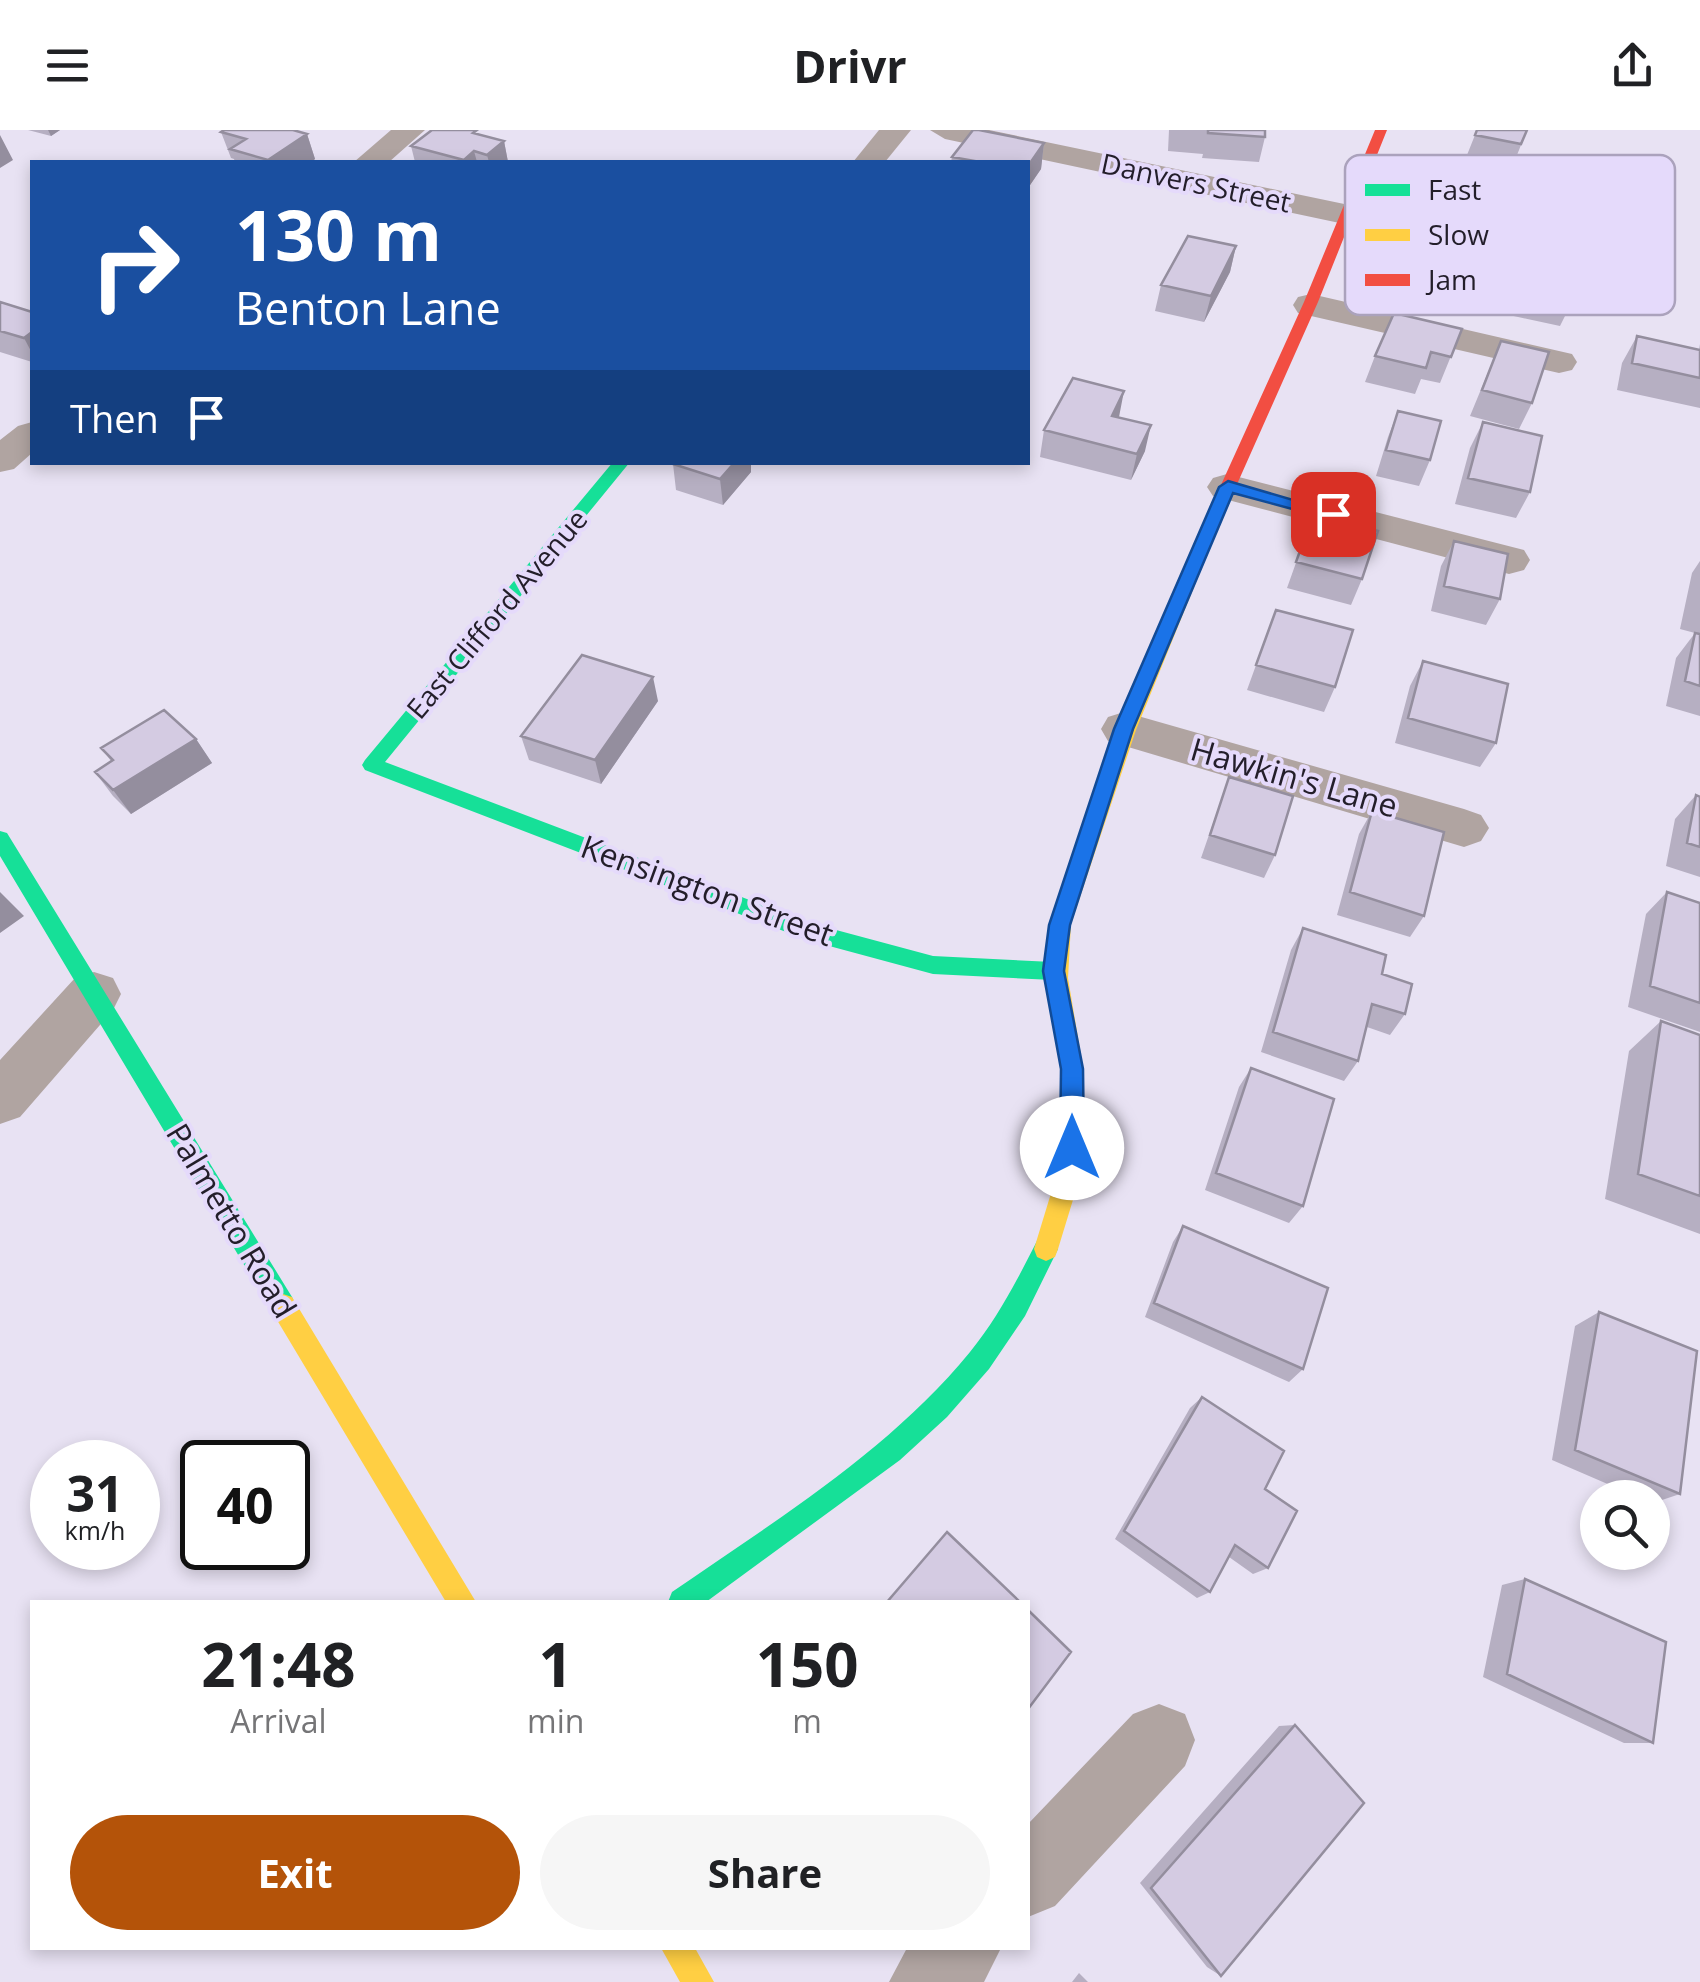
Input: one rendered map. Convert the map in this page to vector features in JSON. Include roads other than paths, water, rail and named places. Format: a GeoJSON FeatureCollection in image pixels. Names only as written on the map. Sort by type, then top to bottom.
{"type":"FeatureCollection","features":[{"type":"Feature","properties":{"kind":"street"},"geometry":{"type":"LineString","coordinates":[[372,160],[410,130]]}},
{"type":"Feature","properties":{"kind":"street"},"geometry":{"type":"LineString","coordinates":[[871,160],[896,130]]}},
{"type":"Feature","properties":{"kind":"street","name":"Danvers Street"},"geometry":{"type":"LineString","coordinates":[[944,130],[1345,214]]}},
{"type":"Feature","properties":{"kind":"street"},"geometry":{"type":"LineString","coordinates":[[1371,155],[1380,130]]}},
{"type":"Feature","properties":{"kind":"street"},"geometry":{"type":"LineString","coordinates":[[685,1600],[860,1479],[918,1432],[976,1368],[1019,1305],[1056,1224],[1072,1148],[1072,1069],[1054,971],[1060,925],[1124,729],[1345,225]]}},
{"type":"Feature","properties":{"kind":"street"},"geometry":{"type":"LineString","coordinates":[[1312,305],[1345,313]]}},
{"type":"Feature","properties":{"kind":"street"},"geometry":{"type":"LineString","coordinates":[[1356,315],[1560,362]]}},
{"type":"Feature","properties":{"kind":"street"},"geometry":{"type":"LineString","coordinates":[[0,460],[30,436]]}},
{"type":"Feature","properties":{"kind":"street","name":"East Clifford Avenue"},"geometry":{"type":"LineString","coordinates":[[372,764],[620,465]]}},
{"type":"Feature","properties":{"kind":"street"},"geometry":{"type":"LineString","coordinates":[[1228,487],[1509,560]]}},
{"type":"Feature","properties":{"kind":"street","name":"Hawkin's Lane"},"geometry":{"type":"LineString","coordinates":[[1124,729],[1464,828]]}},
{"type":"Feature","properties":{"kind":"street","name":"Kensington Street"},"geometry":{"type":"LineString","coordinates":[[372,764],[807,931],[933,965],[1054,971]]}},
{"type":"Feature","properties":{"kind":"street","name":"Palmetto Road"},"geometry":{"type":"LineString","coordinates":[[0,838],[461,1600]]}},
{"type":"Feature","properties":{"kind":"street"},"geometry":{"type":"LineString","coordinates":[[0,1099],[94,994]]}},
{"type":"Feature","properties":{"kind":"street"},"geometry":{"type":"LineString","coordinates":[[1030,1876],[1159,1740]]}},
{"type":"Feature","properties":{"kind":"street"},"geometry":{"type":"LineString","coordinates":[[678,1950],[698,1982]]}},
{"type":"Feature","properties":{"kind":"street"},"geometry":{"type":"LineString","coordinates":[[929,1982],[960,1950]]}}]}
